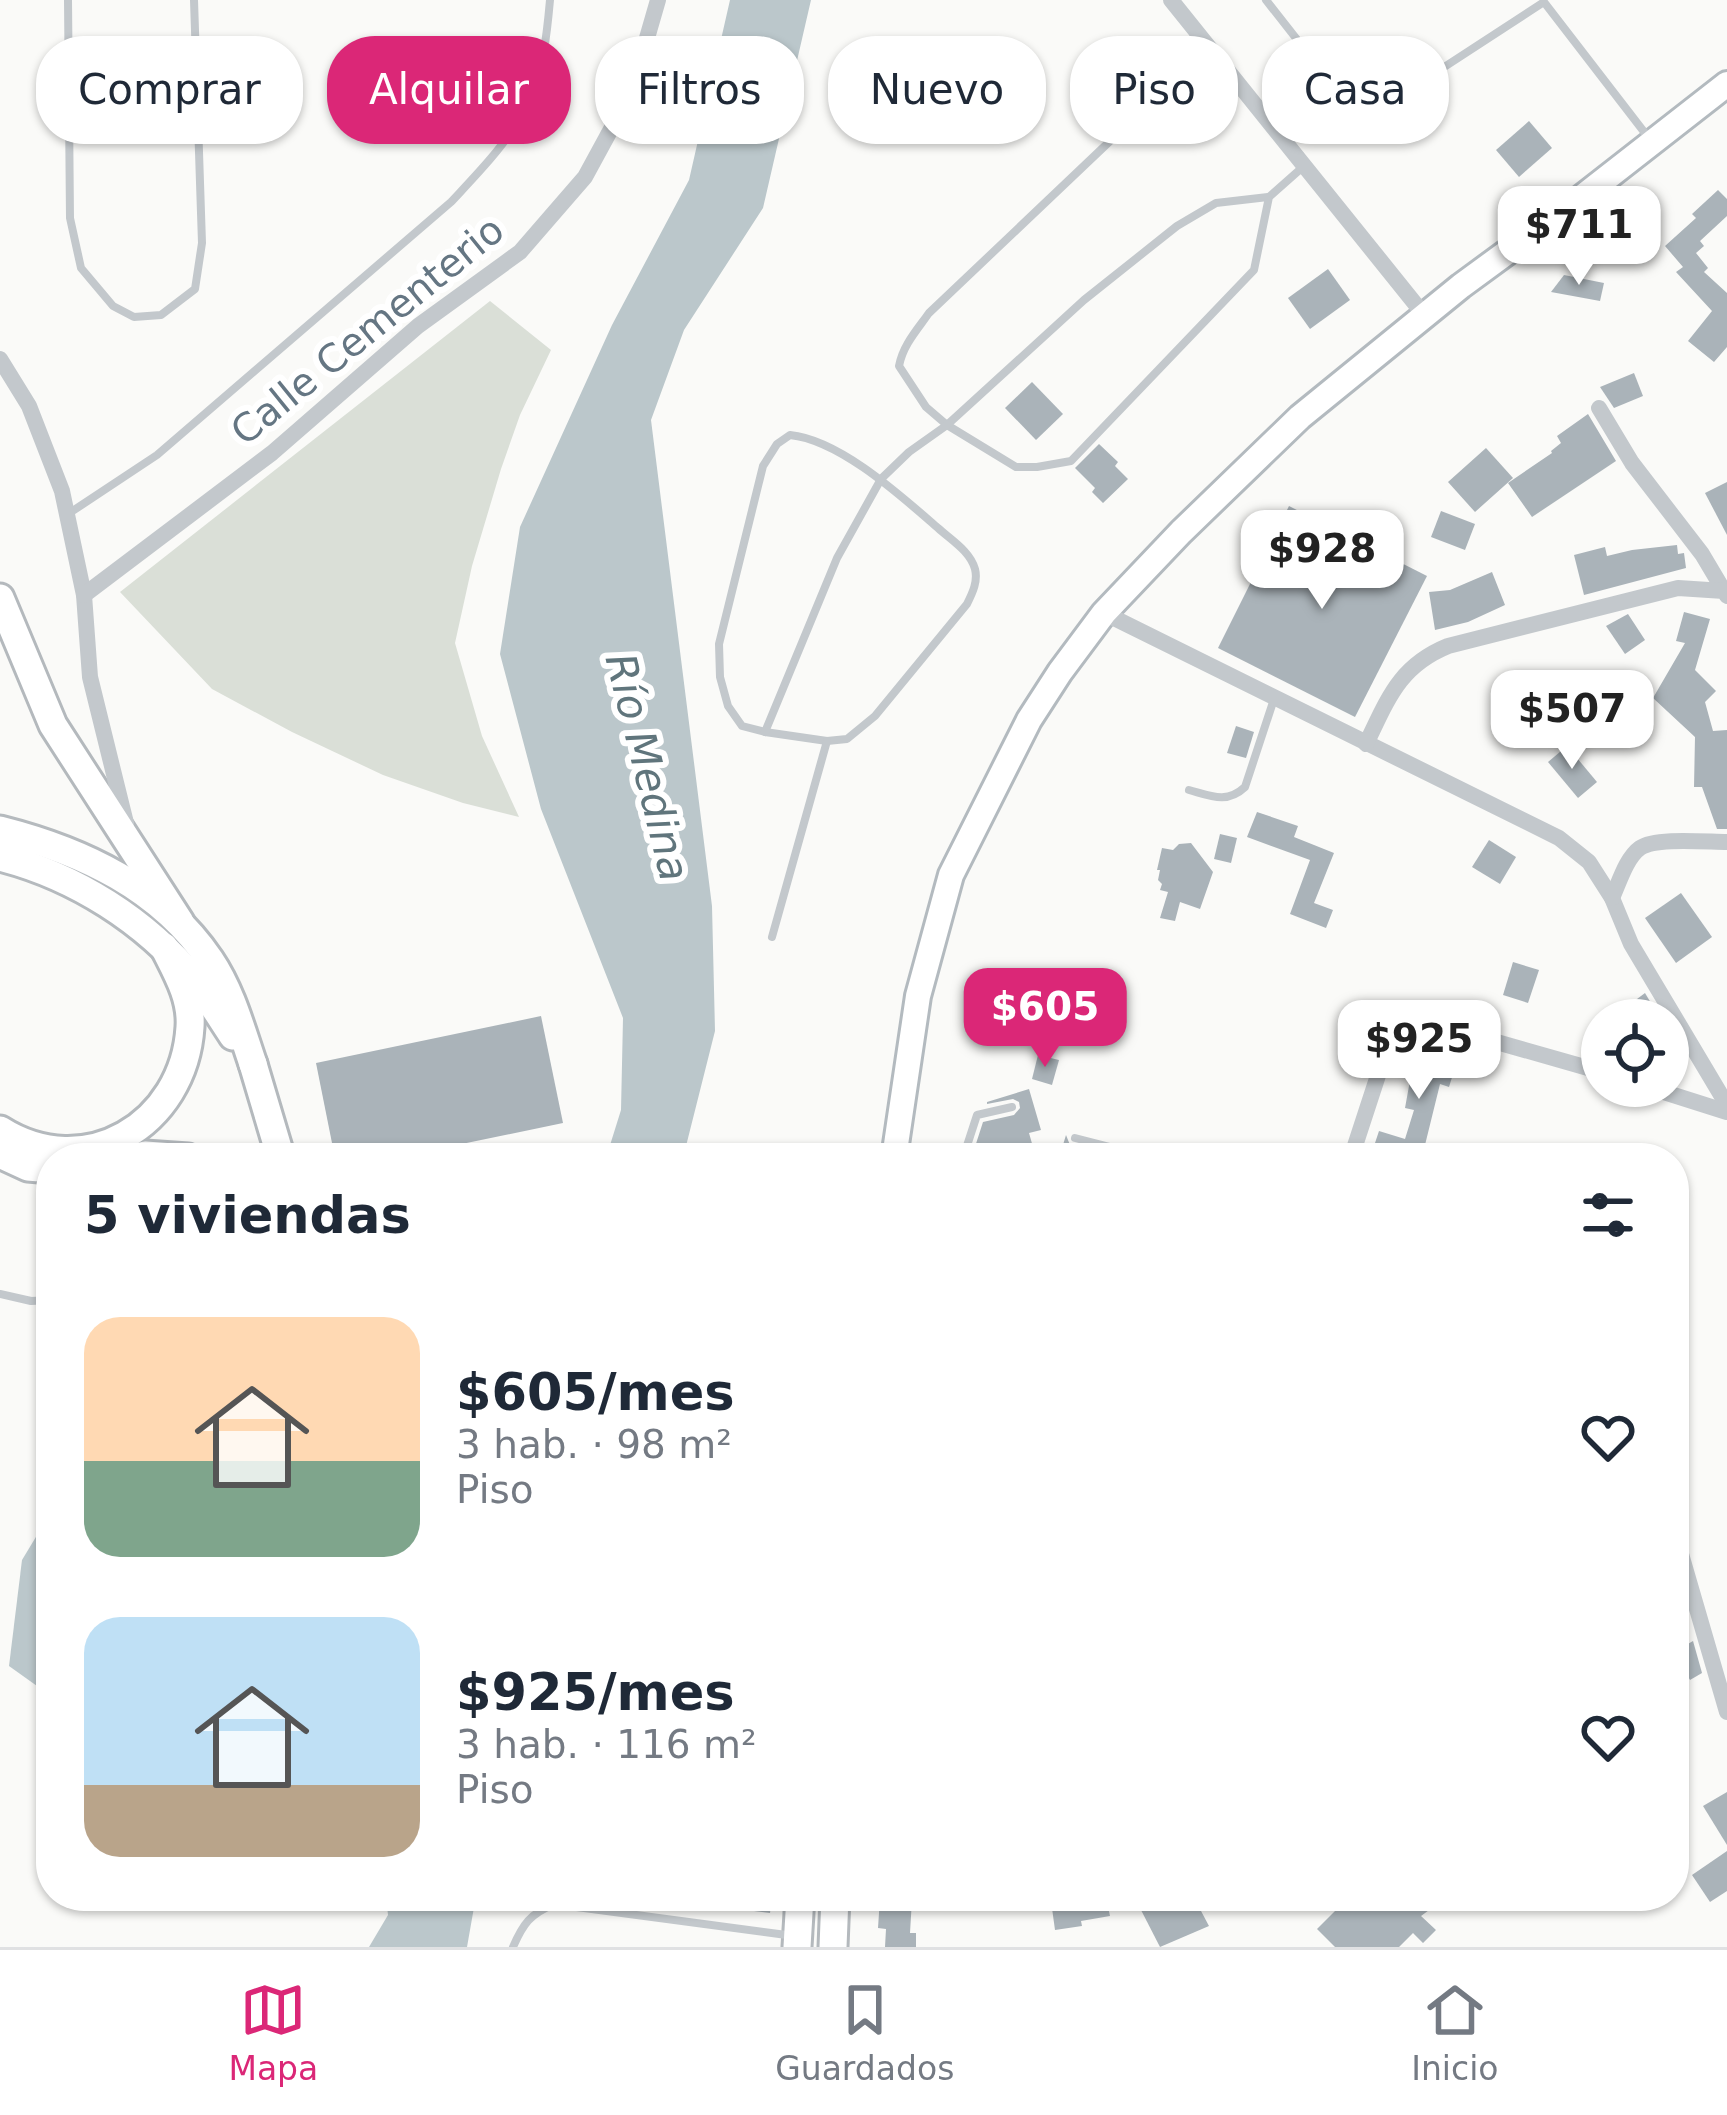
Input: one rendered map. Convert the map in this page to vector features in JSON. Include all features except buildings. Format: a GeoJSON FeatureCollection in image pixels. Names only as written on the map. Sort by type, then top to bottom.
{"type":"FeatureCollection","features":[{"type":"Feature","properties":{"kind":"main road"},"geometry":{"type":"LineString","coordinates":[[896,1143],[918,996],[951,875],[1029,720],[1104,613],[1300,417],[1726,88]]}},
{"type":"Feature","properties":{"kind":"main road"},"geometry":{"type":"LineString","coordinates":[[0,598],[53,725],[180,922],[212,963],[234,1006],[277,1143]]}},
{"type":"Feature","properties":{"kind":"main road"},"geometry":{"type":"LineString","coordinates":[[0,830],[81,855],[128,880],[180,922]]}},
{"type":"Feature","properties":{"kind":"main road"},"geometry":{"type":"LineString","coordinates":[[0,857],[51,874],[132,920],[195,981],[253,1064]]}},
{"type":"Feature","properties":{"kind":"main road"},"geometry":{"type":"LineString","coordinates":[[109,1143],[148,1120],[170,1094],[184,1062],[191,1024],[185,988],[164,947]]}},
{"type":"Feature","properties":{"kind":"main road"},"geometry":{"type":"LineString","coordinates":[[0,1130],[36,1146]]}},
{"type":"Feature","properties":{"kind":"main road"},"geometry":{"type":"LineString","coordinates":[[0,1154],[36,1168]]}},
{"type":"Feature","properties":{"kind":"main road"},"geometry":{"type":"LineString","coordinates":[[797,1942],[799,1911]]}},
{"type":"Feature","properties":{"kind":"main road"},"geometry":{"type":"LineString","coordinates":[[833,1947],[834,1911]]}},
{"type":"Feature","properties":{"kind":"street","name":"Calle Cementerio"},"geometry":{"type":"LineString","coordinates":[[85,595],[272,453],[418,326],[520,252],[585,177],[616,120],[658,0]]}},
{"type":"Feature","properties":{"kind":"street"},"geometry":{"type":"LineString","coordinates":[[1171,0],[1200,36]]}},
{"type":"Feature","properties":{"kind":"street"},"geometry":{"type":"LineString","coordinates":[[1238,83],[1425,316]]}},
{"type":"Feature","properties":{"kind":"street"},"geometry":{"type":"LineString","coordinates":[[0,358],[28,406],[62,491],[85,595],[90,676],[132,847]]}},
{"type":"Feature","properties":{"kind":"street"},"geometry":{"type":"LineString","coordinates":[[1599,408],[1632,463],[1726,593]]}},
{"type":"Feature","properties":{"kind":"street"},"geometry":{"type":"LineString","coordinates":[[1366,744],[1391,692],[1425,655],[1678,588],[1726,593]]}},
{"type":"Feature","properties":{"kind":"street"},"geometry":{"type":"LineString","coordinates":[[1104,613],[1559,838],[1588,862],[1612,898],[1631,944],[1727,1108]]}},
{"type":"Feature","properties":{"kind":"street"},"geometry":{"type":"LineString","coordinates":[[1612,898],[1641,847],[1653,842],[1727,842]]}},
{"type":"Feature","properties":{"kind":"street"},"geometry":{"type":"LineString","coordinates":[[1356,1143],[1385,1054],[1400,1030],[1423,1022],[1581,1066]]}},
{"type":"Feature","properties":{"kind":"street"},"geometry":{"type":"LineString","coordinates":[[1689,1098],[1727,1108]]}},
{"type":"Feature","properties":{"kind":"street"},"geometry":{"type":"LineString","coordinates":[[1689,1582],[1727,1712]]}},
{"type":"Feature","properties":{"kind":"lane"},"geometry":{"type":"LineString","coordinates":[[68,0],[70,218],[81,268],[113,306],[134,317],[161,315],[195,289],[202,243],[194,0]]}},
{"type":"Feature","properties":{"kind":"lane"},"geometry":{"type":"LineString","coordinates":[[67,515],[174,441],[451,202],[494,157],[529,102],[547,40],[550,0]]}},
{"type":"Feature","properties":{"kind":"lane"},"geometry":{"type":"LineString","coordinates":[[1266,0],[1346,102],[1361,110],[1389,103],[1543,1],[1653,142]]}},
{"type":"Feature","properties":{"kind":"lane"},"geometry":{"type":"LineString","coordinates":[[1107,144],[929,313],[901,353],[899,366],[926,407],[1016,467],[1071,461],[1254,270],[1269,197]]}},
{"type":"Feature","properties":{"kind":"lane"},"geometry":{"type":"LineString","coordinates":[[765,732],[837,558],[881,479],[1084,300],[1177,226],[1216,202],[1269,197],[1304,166]]}},
{"type":"Feature","properties":{"kind":"lane"},"geometry":{"type":"LineString","coordinates":[[790,435],[806,436],[881,479],[968,554],[976,572],[975,587],[967,604],[875,716],[848,739],[765,732],[742,726],[728,706],[720,677],[719,644],[763,466],[776,444],[790,435]]}},
{"type":"Feature","properties":{"kind":"lane"},"geometry":{"type":"LineString","coordinates":[[1189,790],[1223,799],[1245,787],[1274,699]]}},
{"type":"Feature","properties":{"kind":"lane"},"geometry":{"type":"LineString","coordinates":[[772,937],[827,740]]}},
{"type":"Feature","properties":{"kind":"lane"},"geometry":{"type":"LineString","coordinates":[[968,1143],[977,1115],[1012,1107]]}},
{"type":"Feature","properties":{"kind":"lane"},"geometry":{"type":"LineString","coordinates":[[1076,1138],[1095,1143]]}},
{"type":"Feature","properties":{"kind":"lane"},"geometry":{"type":"LineString","coordinates":[[0,1294],[36,1301]]}},
{"type":"Feature","properties":{"kind":"lane"},"geometry":{"type":"LineString","coordinates":[[513,1947],[522,1926],[538,1911]]}},
{"type":"Feature","properties":{"kind":"lane"},"geometry":{"type":"LineString","coordinates":[[599,1911],[797,1942]]}},
{"type":"Feature","properties":{"kind":"shaded area"},"geometry":{"type":"Polygon","coordinates":[[[490,301],[551,350],[501,469],[455,643],[482,736],[519,817],[383,775],[212,689],[120,592],[490,301]]]}},
{"type":"Feature","properties":{"kind":"water"},"geometry":{"type":"Polygon","coordinates":[[[730,0],[811,0],[803,36],[722,36],[730,0]]]}},
{"type":"Feature","properties":{"kind":"water","name":"Río Medina"},"geometry":{"type":"Polygon","coordinates":[[[697,144],[778,144],[763,208],[684,330],[651,420],[712,906],[715,1031],[687,1143],[611,1143],[621,1110],[623,1018],[541,809],[500,654],[520,527],[612,325],[689,180],[697,144]]]}},
{"type":"Feature","properties":{"kind":"water"},"geometry":{"type":"Polygon","coordinates":[[[36,1537],[36,1685],[9,1666],[22,1560],[36,1537]]]}},
{"type":"Feature","properties":{"kind":"water"},"geometry":{"type":"Polygon","coordinates":[[[388,1911],[473,1911],[467,1947],[369,1947],[388,1911]]]}}]}
